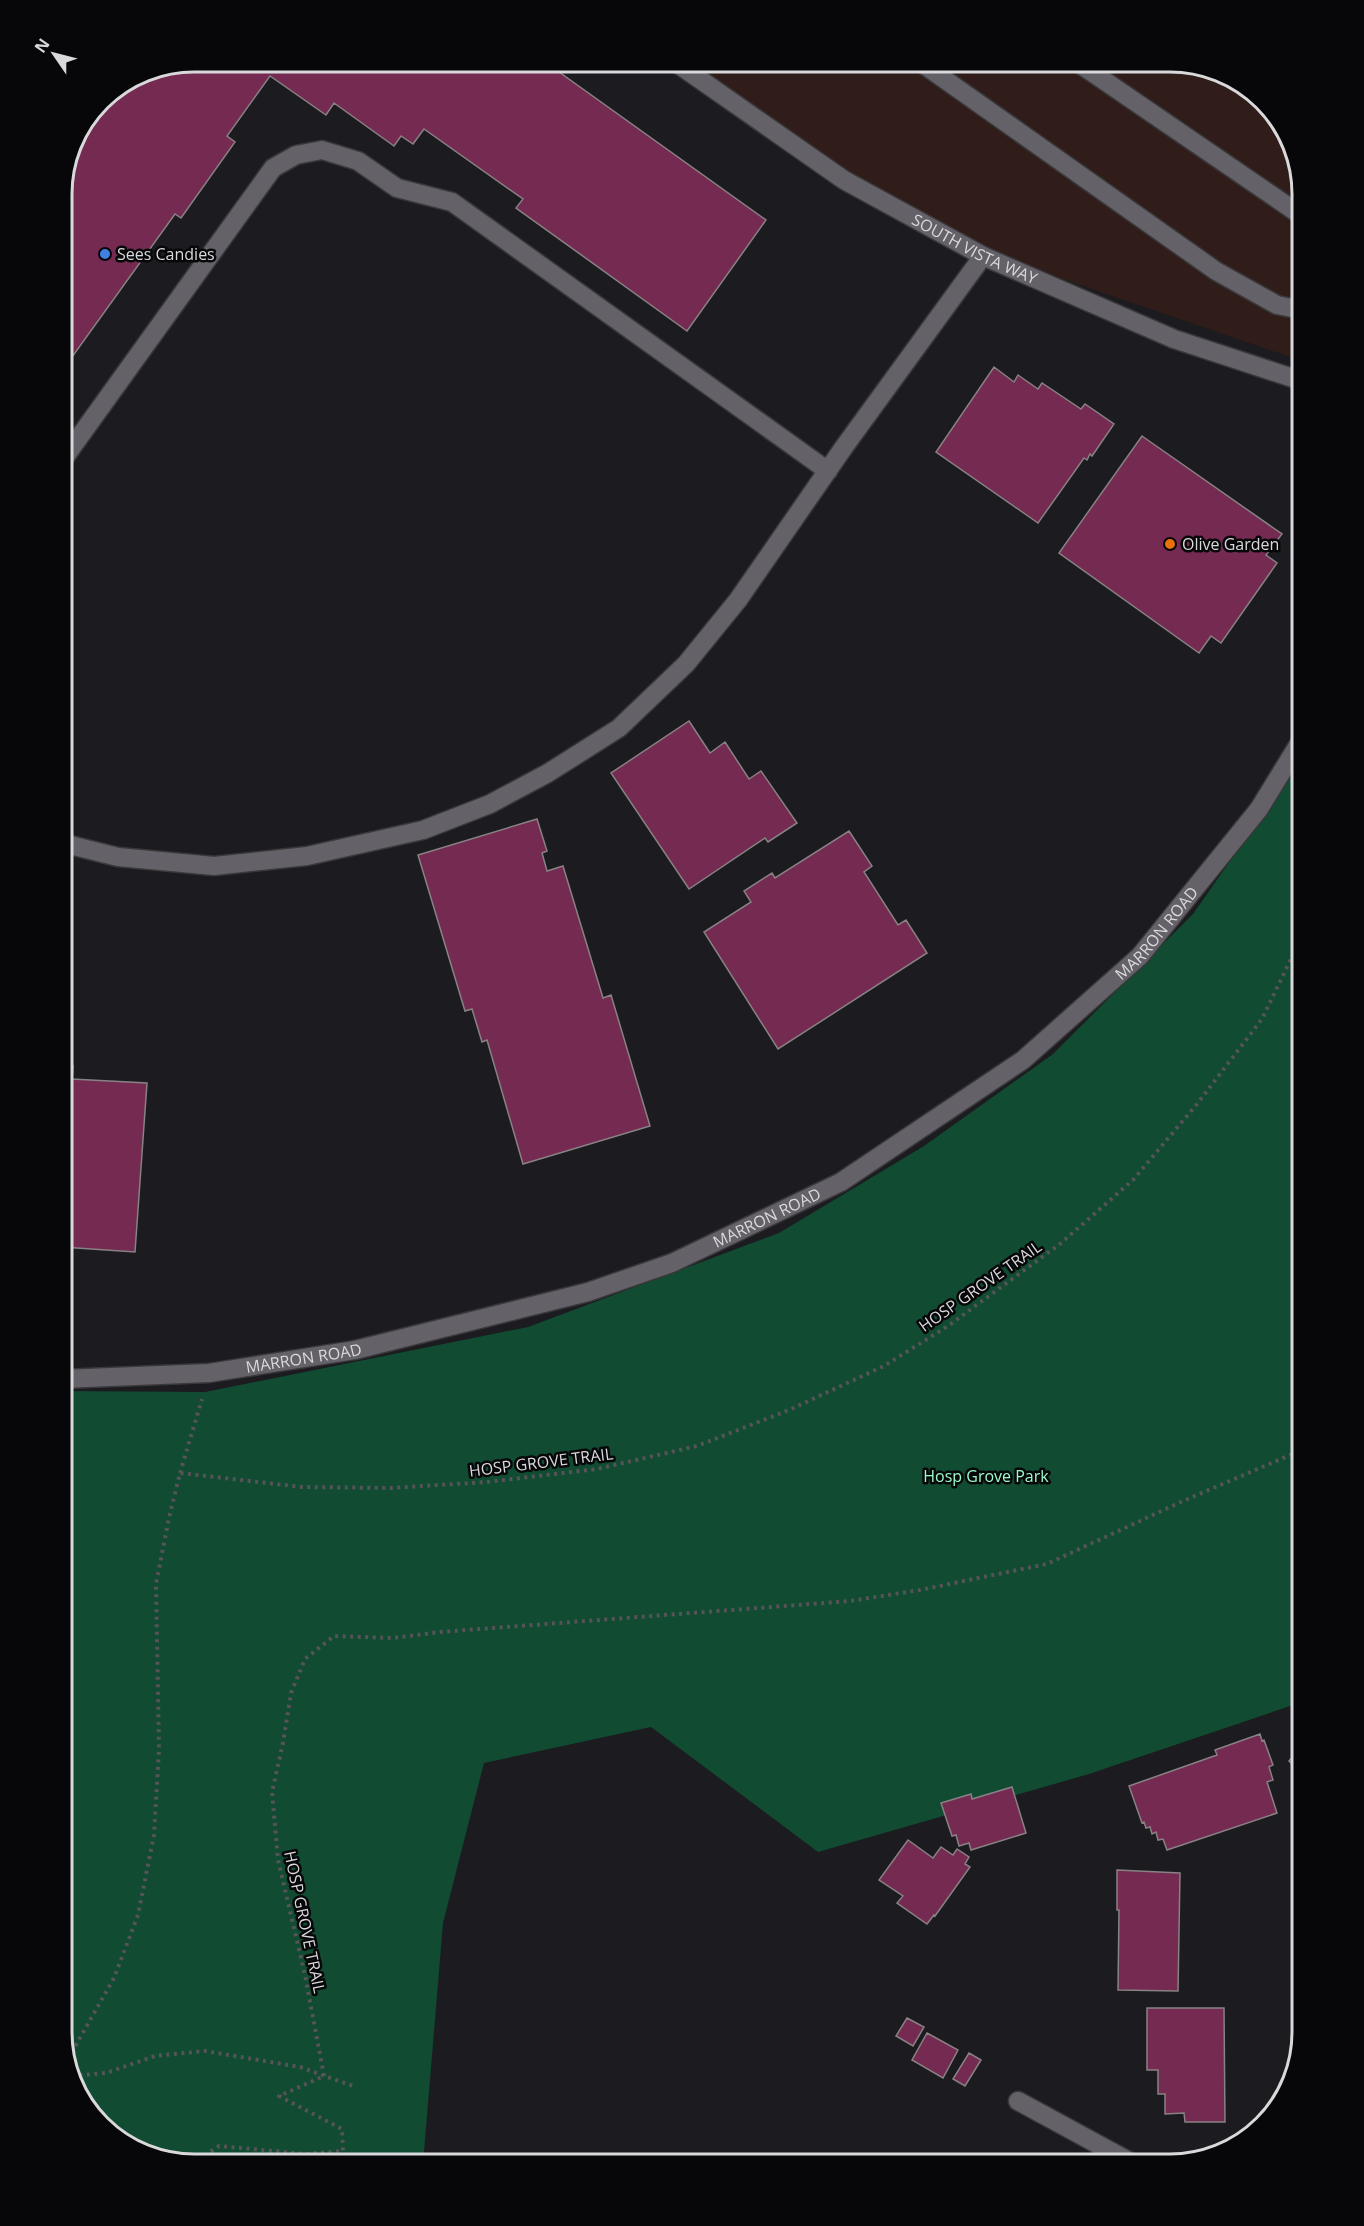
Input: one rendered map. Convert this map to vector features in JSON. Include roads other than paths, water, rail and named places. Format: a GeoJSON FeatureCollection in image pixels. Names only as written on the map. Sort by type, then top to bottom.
{"type":"FeatureCollection","features":[{"type":"Feature","properties":{"kind":"main road","name":"SOUTH VISTA WAY"},"geometry":{"type":"LineString","coordinates":[[689,72],[844,180],[984,256],[1174,339],[1292,378]]}},
{"type":"Feature","properties":{"kind":"main road"},"geometry":{"type":"LineString","coordinates":[[934,72],[1216,271],[1277,305],[1292,308]]}},
{"type":"Feature","properties":{"kind":"main road"},"geometry":{"type":"LineString","coordinates":[[1092,72],[1292,209]]}},
{"type":"Feature","properties":{"kind":"main road"},"geometry":{"type":"LineString","coordinates":[[72,447],[273,168],[296,155],[322,150],[358,161],[396,188],[452,202],[828,471]]}},
{"type":"Feature","properties":{"kind":"main road"},"geometry":{"type":"LineString","coordinates":[[72,846],[118,857],[214,866],[307,856],[423,830],[490,804],[548,773],[619,728],[686,664],[738,600],[828,471],[984,256]]}},
{"type":"Feature","properties":{"kind":"main road","name":"MARRON ROAD"},"geometry":{"type":"LineString","coordinates":[[72,1378],[209,1373],[355,1350],[588,1292],[672,1263],[841,1182],[1023,1060],[1140,956],[1259,808],[1292,755]]}},
{"type":"Feature","properties":{"kind":"main road"},"geometry":{"type":"LineString","coordinates":[[1018,2101],[1116,2154]]}},
{"type":"Feature","properties":{"kind":"place","name":"Sees Candies"},"geometry":{"type":"Point","coordinates":[105,254]}},
{"type":"Feature","properties":{"kind":"place","name":"Olive Garden"},"geometry":{"type":"Point","coordinates":[1170,544]}},
{"type":"Feature","properties":{"kind":"park label","name":"Hosp Grove Park"},"geometry":{"type":"Point","coordinates":[986,1476]}}]}
